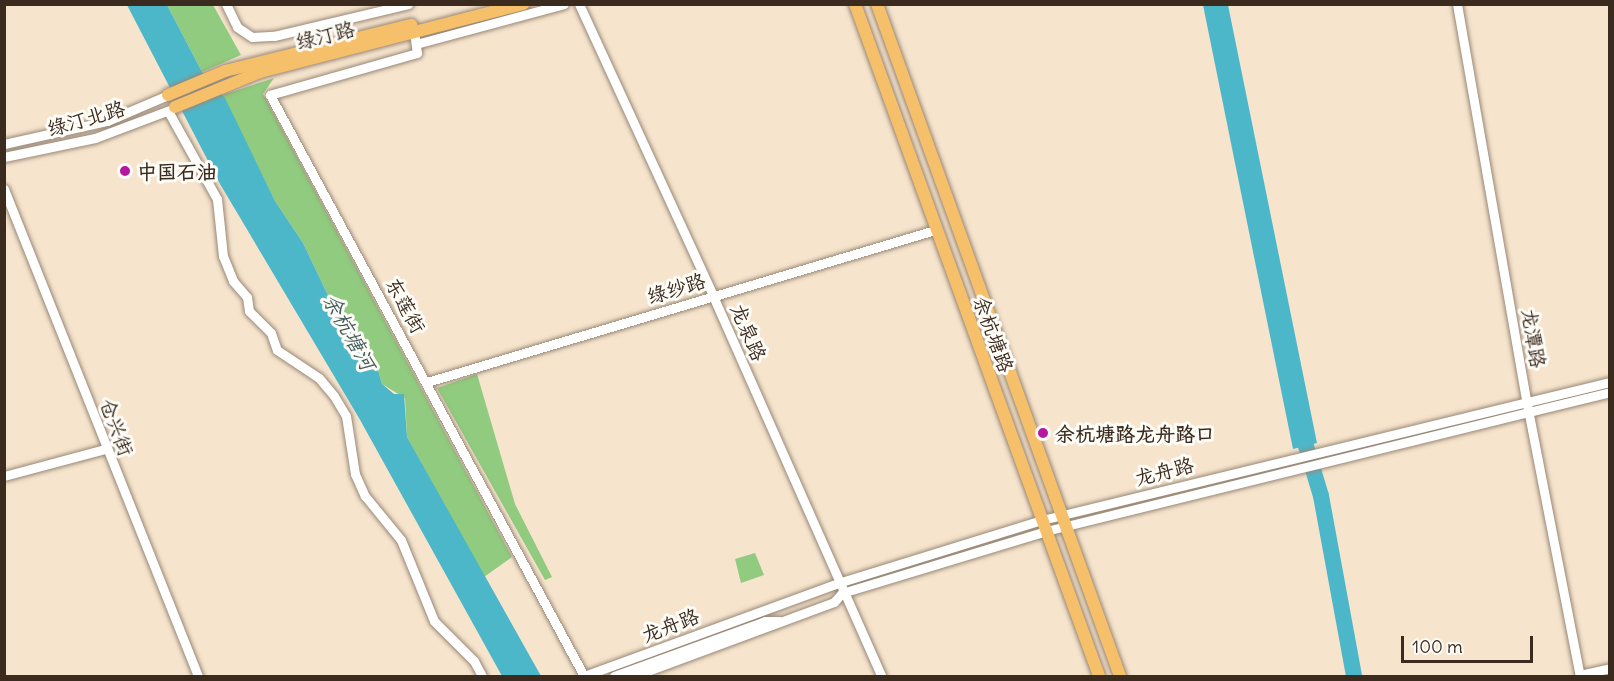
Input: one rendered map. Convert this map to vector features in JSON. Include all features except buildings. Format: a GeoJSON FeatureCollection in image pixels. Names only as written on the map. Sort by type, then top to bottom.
{"type":"FeatureCollection","features":[{"type":"Feature","properties":{"kind":"main road","name":"绿汀路"},"geometry":{"type":"LineString","coordinates":[[168,95],[228,76],[494,4]]}},
{"type":"Feature","properties":{"kind":"main road","name":"绿汀路"},"geometry":{"type":"LineString","coordinates":[[172,109],[228,76],[415,38],[523,4]]}},
{"type":"Feature","properties":{"kind":"main road","name":"余杭塘路"},"geometry":{"type":"LineString","coordinates":[[855,4],[935,230],[1099,676]]}},
{"type":"Feature","properties":{"kind":"main road","name":"余杭塘路"},"geometry":{"type":"LineString","coordinates":[[876,4],[1012,372],[1062,521],[1120,676]]}},
{"type":"Feature","properties":{"kind":"street"},"geometry":{"type":"LineString","coordinates":[[226,4],[237,27],[252,37],[274,36],[408,4]]}},
{"type":"Feature","properties":{"kind":"street","name":"东莲街"},"geometry":{"type":"LineString","coordinates":[[564,4],[415,38],[417,53],[270,95],[584,676]]}},
{"type":"Feature","properties":{"kind":"street","name":"龙泉路"},"geometry":{"type":"LineString","coordinates":[[579,4],[713,296],[842,593],[881,676]]}},
{"type":"Feature","properties":{"kind":"street","name":"龙潭路"},"geometry":{"type":"LineString","coordinates":[[1456,4],[1528,411],[1580,676]]}},
{"type":"Feature","properties":{"kind":"street","name":"绿汀北路"},"geometry":{"type":"LineString","coordinates":[[4,144],[98,124],[168,95]]}},
{"type":"Feature","properties":{"kind":"street"},"geometry":{"type":"LineString","coordinates":[[172,109],[217,199],[223,256],[233,281],[247,297],[249,312],[271,333],[277,350],[319,378],[334,396],[345,416],[355,474],[365,496],[401,540],[434,621],[474,661],[482,676]]}},
{"type":"Feature","properties":{"kind":"street","name":"绿汀北路"},"geometry":{"type":"LineString","coordinates":[[4,157],[95,138],[172,109]]}},
{"type":"Feature","properties":{"kind":"street","name":"仓兴街"},"geometry":{"type":"LineString","coordinates":[[4,189],[57,318],[105,449],[198,676]]}},
{"type":"Feature","properties":{"kind":"street","name":"绿纱路"},"geometry":{"type":"LineString","coordinates":[[427,382],[935,230]]}},
{"type":"Feature","properties":{"kind":"street","name":"龙舟路"},"geometry":{"type":"LineString","coordinates":[[1062,521],[1283,459],[1526,399],[1610,382]]}},
{"type":"Feature","properties":{"kind":"street","name":"龙舟路"},"geometry":{"type":"LineString","coordinates":[[584,676],[838,583],[1044,525],[1285,471],[1610,392]]}},
{"type":"Feature","properties":{"kind":"street"},"geometry":{"type":"LineString","coordinates":[[4,476],[105,449]]}},
{"type":"Feature","properties":{"kind":"street","name":"龙舟路"},"geometry":{"type":"LineString","coordinates":[[634,676],[834,602],[842,593],[1044,525]]}},
{"type":"Feature","properties":{"kind":"street"},"geometry":{"type":"LineString","coordinates":[[765,621],[770,609]]}},
{"type":"Feature","properties":{"kind":"street","name":"龙舟路"},"geometry":{"type":"LineString","coordinates":[[614,676],[765,621],[783,621]]}},
{"type":"Feature","properties":{"kind":"street"},"geometry":{"type":"LineString","coordinates":[[1580,676],[1610,668]]}},
{"type":"Feature","properties":{"kind":"green space"},"geometry":{"type":"Polygon","coordinates":[[[167,5],[213,5],[241,55],[202,72],[167,5]]]}},
{"type":"Feature","properties":{"kind":"green space"},"geometry":{"type":"Polygon","coordinates":[[[274,78],[263,94],[512,557],[484,577],[407,437],[405,398],[382,384],[373,353],[359,343],[335,310],[303,243],[275,201],[222,95],[274,78]]]}},
{"type":"Feature","properties":{"kind":"green space"},"geometry":{"type":"Polygon","coordinates":[[[477,374],[515,504],[552,577],[545,580],[437,388],[477,374]]]}},
{"type":"Feature","properties":{"kind":"green space"},"geometry":{"type":"Polygon","coordinates":[[[755,553],[764,575],[741,583],[735,559],[755,553]]]}},
{"type":"Feature","properties":{"kind":"water","name":"余杭塘河"},"geometry":{"type":"Polygon","coordinates":[[[127,5],[167,5],[202,72],[225,98],[275,201],[303,243],[335,310],[359,343],[363,342],[365,349],[373,353],[382,384],[394,394],[404,394],[407,437],[541,676],[502,676],[359,418],[220,184],[127,5]]]}},
{"type":"Feature","properties":{"kind":"water"},"geometry":{"type":"Polygon","coordinates":[[[1203,5],[1228,5],[1317,443],[1293,449],[1203,5]]]}},
{"type":"Feature","properties":{"kind":"waterway"},"geometry":{"type":"LineString","coordinates":[[1300,426],[1321,496],[1354,676]]}},
{"type":"Feature","properties":{"kind":"place","name":"中国石油"},"geometry":{"type":"Point","coordinates":[125,171]}},
{"type":"Feature","properties":{"kind":"place","name":"余杭塘路龙舟路口"},"geometry":{"type":"Point","coordinates":[1043,433]}}]}
